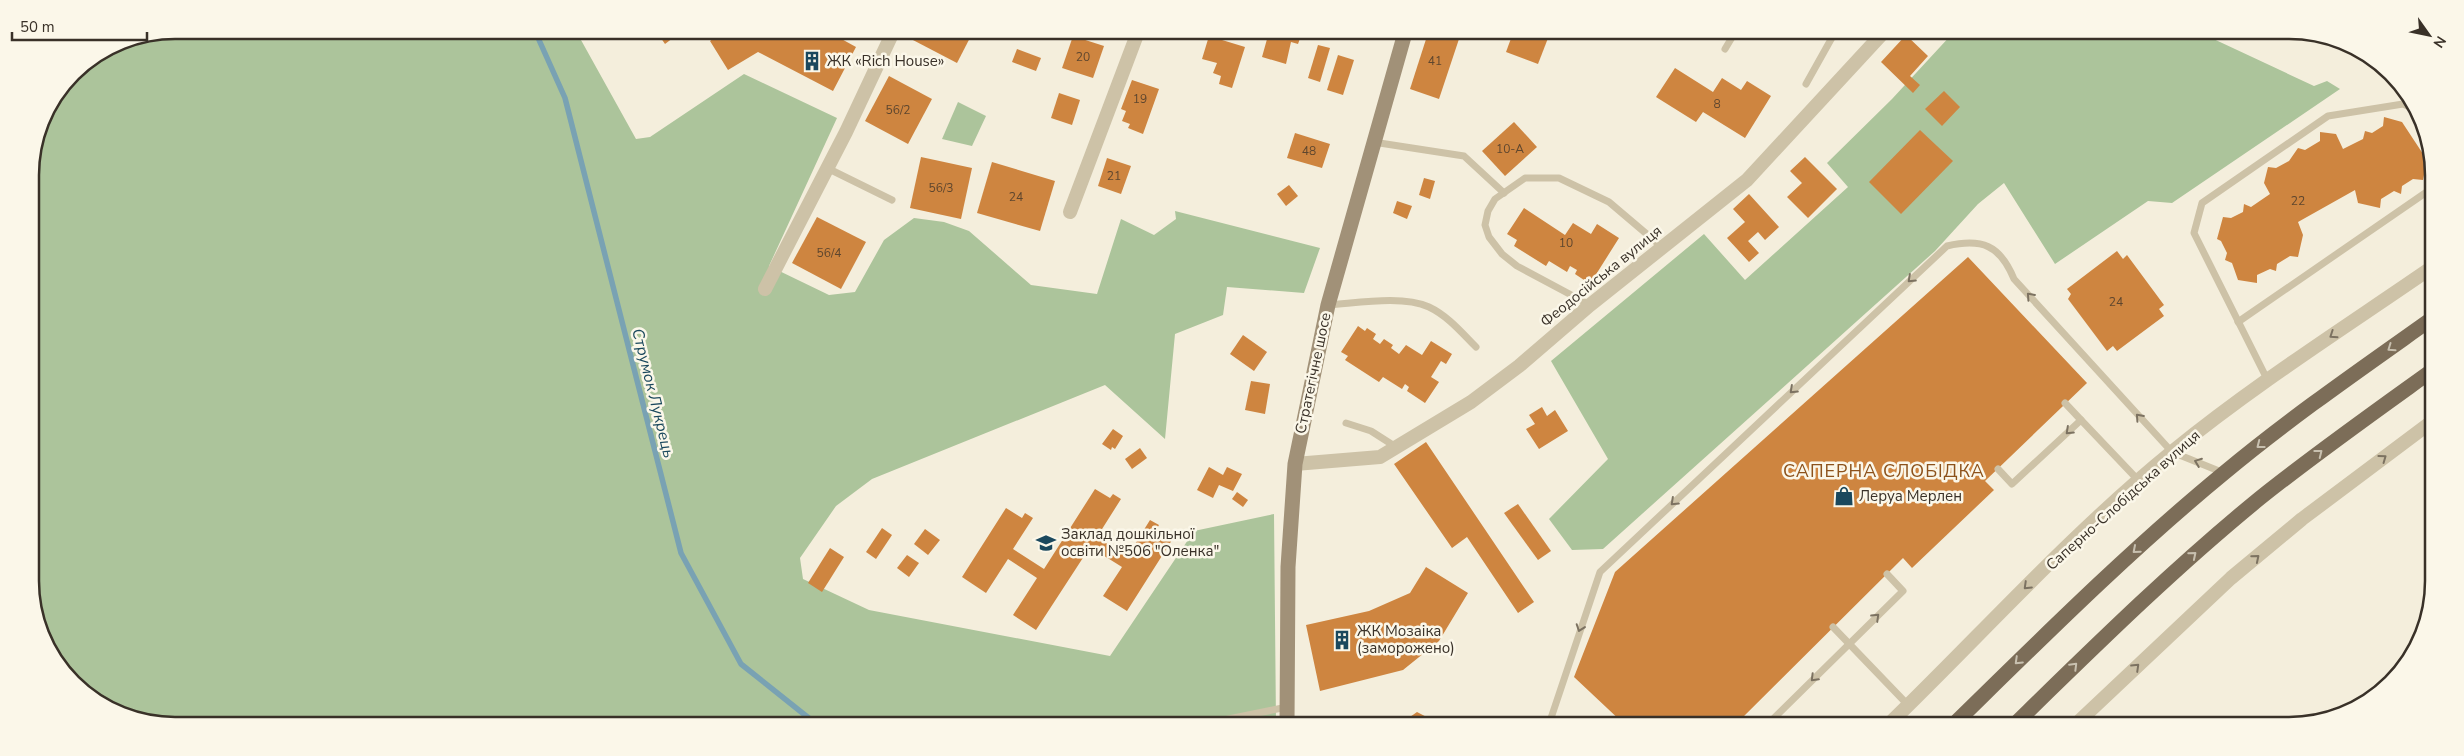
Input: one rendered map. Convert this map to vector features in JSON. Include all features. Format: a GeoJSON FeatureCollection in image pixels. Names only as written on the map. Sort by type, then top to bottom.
{"type":"FeatureCollection","features":[{"type":"Feature","properties":{"kind":"main road"},"geometry":{"type":"LineString","coordinates":[[1962,717],[2128,557],[2224,473],[2354,374],[2425,324]]}},
{"type":"Feature","properties":{"kind":"main road"},"geometry":{"type":"LineString","coordinates":[[2022,717],[2184,563],[2260,498],[2356,424],[2425,376]]}},
{"type":"Feature","properties":{"kind":"street"},"geometry":{"type":"LineString","coordinates":[[765,289],[827,168],[890,39]]}},
{"type":"Feature","properties":{"kind":"street"},"geometry":{"type":"LineString","coordinates":[[1070,212],[1135,39]]}},
{"type":"Feature","properties":{"kind":"street","name":"Стратегічне шосе"},"geometry":{"type":"LineString","coordinates":[[1287,717],[1288,558],[1295,464],[1328,305],[1403,39]]}},
{"type":"Feature","properties":{"kind":"street","name":"Феодосійська вулиця"},"geometry":{"type":"LineString","coordinates":[[1295,464],[1380,458],[1471,402],[1511,372],[1662,246],[1747,180],[1877,39]]}},
{"type":"Feature","properties":{"kind":"street","name":"Саперно-Слобідська вулиця"},"geometry":{"type":"LineString","coordinates":[[1896,717],[1984,627],[2172,452],[2267,380],[2425,272]]}},
{"type":"Feature","properties":{"kind":"street"},"geometry":{"type":"LineString","coordinates":[[2084,717],[2232,578],[2302,519],[2425,430]]}},
{"type":"Feature","properties":{"kind":"lane"},"geometry":{"type":"LineString","coordinates":[[1725,49],[1731,39]]}},
{"type":"Feature","properties":{"kind":"lane"},"geometry":{"type":"LineString","coordinates":[[1806,84],[1831,39]]}},
{"type":"Feature","properties":{"kind":"lane"},"geometry":{"type":"LineString","coordinates":[[2267,380],[2194,233],[2202,203],[2328,116],[2403,104],[2406,105]]}},
{"type":"Feature","properties":{"kind":"lane"},"geometry":{"type":"LineString","coordinates":[[1373,142],[1464,156],[1504,193]]}},
{"type":"Feature","properties":{"kind":"lane"},"geometry":{"type":"LineString","coordinates":[[827,168],[892,200]]}},
{"type":"Feature","properties":{"kind":"lane"},"geometry":{"type":"LineString","coordinates":[[1590,305],[1517,266],[1502,254],[1489,237],[1485,225],[1488,211],[1496,199],[1525,178],[1559,178],[1609,202],[1662,246]]}},
{"type":"Feature","properties":{"kind":"lane"},"geometry":{"type":"LineString","coordinates":[[2238,322],[2425,193]]}},
{"type":"Feature","properties":{"kind":"lane"},"geometry":{"type":"LineString","coordinates":[[1551,717],[1600,572],[1947,246],[1964,242],[1979,243],[1994,248],[2008,263],[2014,279],[2172,452],[2224,473]]}},
{"type":"Feature","properties":{"kind":"lane"},"geometry":{"type":"LineString","coordinates":[[1328,305],[1410,301],[1429,308],[1448,319],[1476,348]]}},
{"type":"Feature","properties":{"kind":"lane"},"geometry":{"type":"LineString","coordinates":[[2066,403],[2139,481]]}},
{"type":"Feature","properties":{"kind":"lane"},"geometry":{"type":"LineString","coordinates":[[1998,469],[2012,484],[2081,420]]}},
{"type":"Feature","properties":{"kind":"lane"},"geometry":{"type":"LineString","coordinates":[[1346,424],[1371,431],[1396,447]]}},
{"type":"Feature","properties":{"kind":"lane"},"geometry":{"type":"LineString","coordinates":[[1775,717],[1903,591],[1887,574]]}},
{"type":"Feature","properties":{"kind":"lane"},"geometry":{"type":"LineString","coordinates":[[1833,627],[1908,705]]}},
{"type":"Feature","properties":{"kind":"lane"},"geometry":{"type":"LineString","coordinates":[[1238,717],[1287,707]]}},
{"type":"Feature","properties":{"kind":"green space"},"geometry":{"type":"Polygon","coordinates":[[[174,39],[580,39],[636,139],[650,137],[744,74],[837,118],[769,266],[829,295],[855,292],[884,240],[914,218],[944,222],[969,231],[1031,285],[1097,294],[1121,219],[1154,235],[1176,219],[1175,211],[1320,248],[1304,293],[1227,287],[1223,315],[1175,334],[1165,439],[1105,385],[872,479],[836,506],[800,558],[803,579],[869,610],[1110,656],[1194,531],[1274,514],[1276,717],[174,717],[139,713],[107,699],[78,678],[57,649],[49,633],[41,608],[39,582],[39,166],[43,139],[53,114],[62,99],[85,72],[114,53],[139,43],[174,39]]]}},
{"type":"Feature","properties":{"kind":"green space"},"geometry":{"type":"Polygon","coordinates":[[[1947,39],[2214,39],[2314,86],[2327,81],[2340,89],[2172,203],[2148,201],[2055,264],[2004,183],[1978,204],[1935,251],[1603,549],[1572,550],[1549,519],[1608,459],[1551,361],[1704,234],[1745,280],[1848,187],[1827,163],[1892,99],[1947,39]]]}},
{"type":"Feature","properties":{"kind":"green space"},"geometry":{"type":"Polygon","coordinates":[[[958,102],[986,116],[972,146],[942,139],[958,102]]]}},
{"type":"Feature","properties":{"kind":"building"},"geometry":{"type":"Polygon","coordinates":[[[662,39],[672,39],[665,44],[662,39]]]}},
{"type":"Feature","properties":{"kind":"building","name":"ЖК «Rich House»"},"geometry":{"type":"Polygon","coordinates":[[[712,39],[842,39],[856,47],[833,91],[758,52],[728,70],[710,41],[712,39]]]}},
{"type":"Feature","properties":{"kind":"building"},"geometry":{"type":"Polygon","coordinates":[[[911,39],[969,39],[957,63],[911,39]]]}},
{"type":"Feature","properties":{"kind":"building"},"geometry":{"type":"Polygon","coordinates":[[[1072,39],[1082,39],[1104,46],[1093,78],[1062,68],[1072,39]]]}},
{"type":"Feature","properties":{"kind":"building"},"geometry":{"type":"Polygon","coordinates":[[[1208,39],[1219,39],[1245,47],[1232,88],[1219,84],[1221,76],[1213,73],[1217,63],[1202,59],[1208,39]]]}},
{"type":"Feature","properties":{"kind":"building"},"geometry":{"type":"Polygon","coordinates":[[[1267,39],[1300,39],[1298,44],[1291,42],[1286,64],[1262,57],[1267,39]]]}},
{"type":"Feature","properties":{"kind":"building"},"geometry":{"type":"Polygon","coordinates":[[[1426,39],[1459,39],[1439,99],[1410,89],[1426,39]]]}},
{"type":"Feature","properties":{"kind":"building"},"geometry":{"type":"Polygon","coordinates":[[[1511,39],[1548,39],[1538,64],[1506,52],[1511,39]]]}},
{"type":"Feature","properties":{"kind":"building"},"geometry":{"type":"Polygon","coordinates":[[[1902,39],[1910,39],[1928,56],[1910,76],[1920,85],[1913,93],[1881,62],[1902,39]]]}},
{"type":"Feature","properties":{"kind":"building"},"geometry":{"type":"Polygon","coordinates":[[[1318,45],[1330,48],[1320,82],[1308,78],[1318,45]]]}},
{"type":"Feature","properties":{"kind":"building"},"geometry":{"type":"Polygon","coordinates":[[[1017,49],[1041,58],[1036,71],[1012,62],[1017,49]]]}},
{"type":"Feature","properties":{"kind":"building"},"geometry":{"type":"Polygon","coordinates":[[[1338,55],[1354,60],[1343,95],[1327,90],[1338,55]]]}},
{"type":"Feature","properties":{"kind":"building"},"geometry":{"type":"Polygon","coordinates":[[[1675,68],[1713,92],[1722,78],[1741,90],[1747,81],[1771,96],[1745,138],[1703,112],[1696,122],[1656,97],[1675,68]]]}},
{"type":"Feature","properties":{"kind":"building"},"geometry":{"type":"Polygon","coordinates":[[[889,76],[932,99],[908,144],[865,121],[889,76]]]}},
{"type":"Feature","properties":{"kind":"building"},"geometry":{"type":"Polygon","coordinates":[[[1132,80],[1159,89],[1143,134],[1128,128],[1130,124],[1122,121],[1126,111],[1121,109],[1132,80]]]}},
{"type":"Feature","properties":{"kind":"building"},"geometry":{"type":"Polygon","coordinates":[[[1944,91],[1960,107],[1942,126],[1925,109],[1944,91]]]}},
{"type":"Feature","properties":{"kind":"building"},"geometry":{"type":"Polygon","coordinates":[[[1059,93],[1080,100],[1072,125],[1051,118],[1059,93]]]}},
{"type":"Feature","properties":{"kind":"building"},"geometry":{"type":"Polygon","coordinates":[[[2384,117],[2402,122],[2424,155],[2425,171],[2423,180],[2413,179],[2402,186],[2401,194],[2394,191],[2381,199],[2380,208],[2358,203],[2355,190],[2298,222],[2303,235],[2298,257],[2290,256],[2277,264],[2276,271],[2270,269],[2257,275],[2257,283],[2238,280],[2232,263],[2225,260],[2227,253],[2221,241],[2217,239],[2223,217],[2231,218],[2243,212],[2244,204],[2251,207],[2270,194],[2264,183],[2268,167],[2276,168],[2289,161],[2298,148],[2305,150],[2320,141],[2320,132],[2336,134],[2343,149],[2363,139],[2365,131],[2372,133],[2383,126],[2384,117]]]}},
{"type":"Feature","properties":{"kind":"building"},"geometry":{"type":"Polygon","coordinates":[[[1514,122],[1537,147],[1505,176],[1482,151],[1514,122]]]}},
{"type":"Feature","properties":{"kind":"building"},"geometry":{"type":"Polygon","coordinates":[[[1920,130],[1953,161],[1901,214],[1869,182],[1920,130]]]}},
{"type":"Feature","properties":{"kind":"building"},"geometry":{"type":"Polygon","coordinates":[[[1295,133],[1330,144],[1322,168],[1287,158],[1295,133]]]}},
{"type":"Feature","properties":{"kind":"building"},"geometry":{"type":"Polygon","coordinates":[[[921,157],[972,168],[961,219],[910,208],[921,157]]]}},
{"type":"Feature","properties":{"kind":"building"},"geometry":{"type":"Polygon","coordinates":[[[1805,157],[1837,189],[1808,218],[1787,197],[1802,183],[1790,171],[1805,157]]]}},
{"type":"Feature","properties":{"kind":"building"},"geometry":{"type":"Polygon","coordinates":[[[1107,158],[1131,166],[1121,194],[1098,186],[1107,158]]]}},
{"type":"Feature","properties":{"kind":"building"},"geometry":{"type":"Polygon","coordinates":[[[992,162],[1055,181],[1040,231],[977,213],[992,162]]]}},
{"type":"Feature","properties":{"kind":"building"},"geometry":{"type":"Polygon","coordinates":[[[1424,178],[1435,181],[1430,199],[1419,195],[1424,178]]]}},
{"type":"Feature","properties":{"kind":"building"},"geometry":{"type":"Polygon","coordinates":[[[1289,185],[1298,196],[1286,206],[1277,194],[1289,185]]]}},
{"type":"Feature","properties":{"kind":"building"},"geometry":{"type":"Polygon","coordinates":[[[1749,194],[1779,227],[1765,240],[1758,232],[1748,241],[1759,253],[1749,262],[1727,238],[1745,222],[1733,209],[1749,194]]]}},
{"type":"Feature","properties":{"kind":"building"},"geometry":{"type":"Polygon","coordinates":[[[1397,201],[1412,206],[1407,219],[1393,213],[1397,201]]]}},
{"type":"Feature","properties":{"kind":"building"},"geometry":{"type":"Polygon","coordinates":[[[1524,208],[1565,235],[1573,223],[1591,234],[1597,224],[1619,238],[1590,284],[1575,274],[1577,270],[1570,266],[1567,272],[1549,261],[1546,266],[1514,246],[1517,240],[1507,234],[1524,208]]]}},
{"type":"Feature","properties":{"kind":"building"},"geometry":{"type":"Polygon","coordinates":[[[817,217],[866,242],[841,289],[792,263],[817,217]]]}},
{"type":"Feature","properties":{"kind":"building"},"geometry":{"type":"Polygon","coordinates":[[[2117,251],[2123,259],[2127,255],[2164,305],[2159,309],[2164,316],[2117,351],[2113,346],[2107,351],[2068,299],[2071,294],[2067,289],[2117,251]]]}},
{"type":"Feature","properties":{"kind":"building","name":"Леруа Мерлен"},"geometry":{"type":"Polygon","coordinates":[[[1968,257],[2087,383],[1985,481],[1994,490],[1912,568],[1903,558],[1743,717],[1617,717],[1574,677],[1615,572],[1968,257]]]}},
{"type":"Feature","properties":{"kind":"building"},"geometry":{"type":"Polygon","coordinates":[[[1358,326],[1365,331],[1367,328],[1376,334],[1373,339],[1380,344],[1384,339],[1393,345],[1391,348],[1399,354],[1406,345],[1422,355],[1431,341],[1452,354],[1446,364],[1441,361],[1431,377],[1439,382],[1425,403],[1407,391],[1409,387],[1405,384],[1402,389],[1383,377],[1379,382],[1345,360],[1348,356],[1341,352],[1358,326]]]}},
{"type":"Feature","properties":{"kind":"building"},"geometry":{"type":"Polygon","coordinates":[[[1243,335],[1267,352],[1254,371],[1230,354],[1243,335]]]}},
{"type":"Feature","properties":{"kind":"building"},"geometry":{"type":"Polygon","coordinates":[[[1251,381],[1270,384],[1265,414],[1245,410],[1251,381]]]}},
{"type":"Feature","properties":{"kind":"building"},"geometry":{"type":"Polygon","coordinates":[[[1542,407],[1547,416],[1555,410],[1568,431],[1539,449],[1526,429],[1535,424],[1529,415],[1542,407]]]}},
{"type":"Feature","properties":{"kind":"building"},"geometry":{"type":"Polygon","coordinates":[[[1113,429],[1123,436],[1115,449],[1112,447],[1111,450],[1102,444],[1113,429]]]}},
{"type":"Feature","properties":{"kind":"building"},"geometry":{"type":"Polygon","coordinates":[[[1426,442],[1534,602],[1518,613],[1467,537],[1452,548],[1394,464],[1426,442]]]}},
{"type":"Feature","properties":{"kind":"building"},"geometry":{"type":"Polygon","coordinates":[[[1140,448],[1147,458],[1132,469],[1125,459],[1140,448]]]}},
{"type":"Feature","properties":{"kind":"building"},"geometry":{"type":"Polygon","coordinates":[[[1209,467],[1223,475],[1227,467],[1242,474],[1233,491],[1219,485],[1213,498],[1197,490],[1209,467]]]}},
{"type":"Feature","properties":{"kind":"building"},"geometry":{"type":"Polygon","coordinates":[[[1095,489],[1110,498],[1113,494],[1121,499],[1097,537],[1127,557],[1150,520],[1159,525],[1156,530],[1172,540],[1127,611],[1103,596],[1122,567],[1090,547],[1036,630],[1013,615],[1037,578],[1008,559],[986,593],[962,577],[1006,508],[1022,518],[1025,513],[1033,518],[1013,549],[1044,569],[1095,489]]]}},
{"type":"Feature","properties":{"kind":"building"},"geometry":{"type":"Polygon","coordinates":[[[1237,492],[1248,500],[1243,507],[1232,499],[1237,492]]]}},
{"type":"Feature","properties":{"kind":"building"},"geometry":{"type":"Polygon","coordinates":[[[1518,504],[1551,551],[1538,560],[1504,513],[1518,504]]]}},
{"type":"Feature","properties":{"kind":"building"},"geometry":{"type":"Polygon","coordinates":[[[882,528],[892,535],[876,559],[866,552],[882,528]]]}},
{"type":"Feature","properties":{"kind":"building"},"geometry":{"type":"Polygon","coordinates":[[[925,529],[940,540],[928,555],[914,544],[925,529]]]}},
{"type":"Feature","properties":{"kind":"building"},"geometry":{"type":"Polygon","coordinates":[[[830,548],[844,557],[822,592],[808,583],[830,548]]]}},
{"type":"Feature","properties":{"kind":"building"},"geometry":{"type":"Polygon","coordinates":[[[907,555],[919,563],[909,577],[897,568],[907,555]]]}},
{"type":"Feature","properties":{"kind":"building"},"geometry":{"type":"Polygon","coordinates":[[[1426,567],[1468,593],[1439,641],[1403,670],[1320,691],[1306,625],[1369,611],[1410,593],[1426,567]]]}},
{"type":"Feature","properties":{"kind":"building"},"geometry":{"type":"Polygon","coordinates":[[[1417,712],[1427,717],[1410,717],[1417,712]]]}},
{"type":"Feature","properties":{"kind":"waterway","name":"Струмок Лукрець"},"geometry":{"type":"LineString","coordinates":[[539,39],[565,98],[681,553],[741,664],[807,717]]}},
{"type":"Feature","properties":{"kind":"place","name":"ЖК «Rich House»"},"geometry":{"type":"Point","coordinates":[812,61]}},
{"type":"Feature","properties":{"kind":"place","name":"Леруа Мерлен"},"geometry":{"type":"Point","coordinates":[1844,496]}},
{"type":"Feature","properties":{"kind":"place","name":"Заклад дошкільної освіти №506 \"Оленка\""},"geometry":{"type":"Point","coordinates":[1046,543]}},
{"type":"Feature","properties":{"kind":"place","name":"ЖК Мозаіка (заморожено)"},"geometry":{"type":"Point","coordinates":[1342,640]}},
{"type":"Feature","properties":{"kind":"district","name":"САПЕРНА СЛОБІДКА"},"geometry":{"type":"Point","coordinates":[1884,471]}}]}
